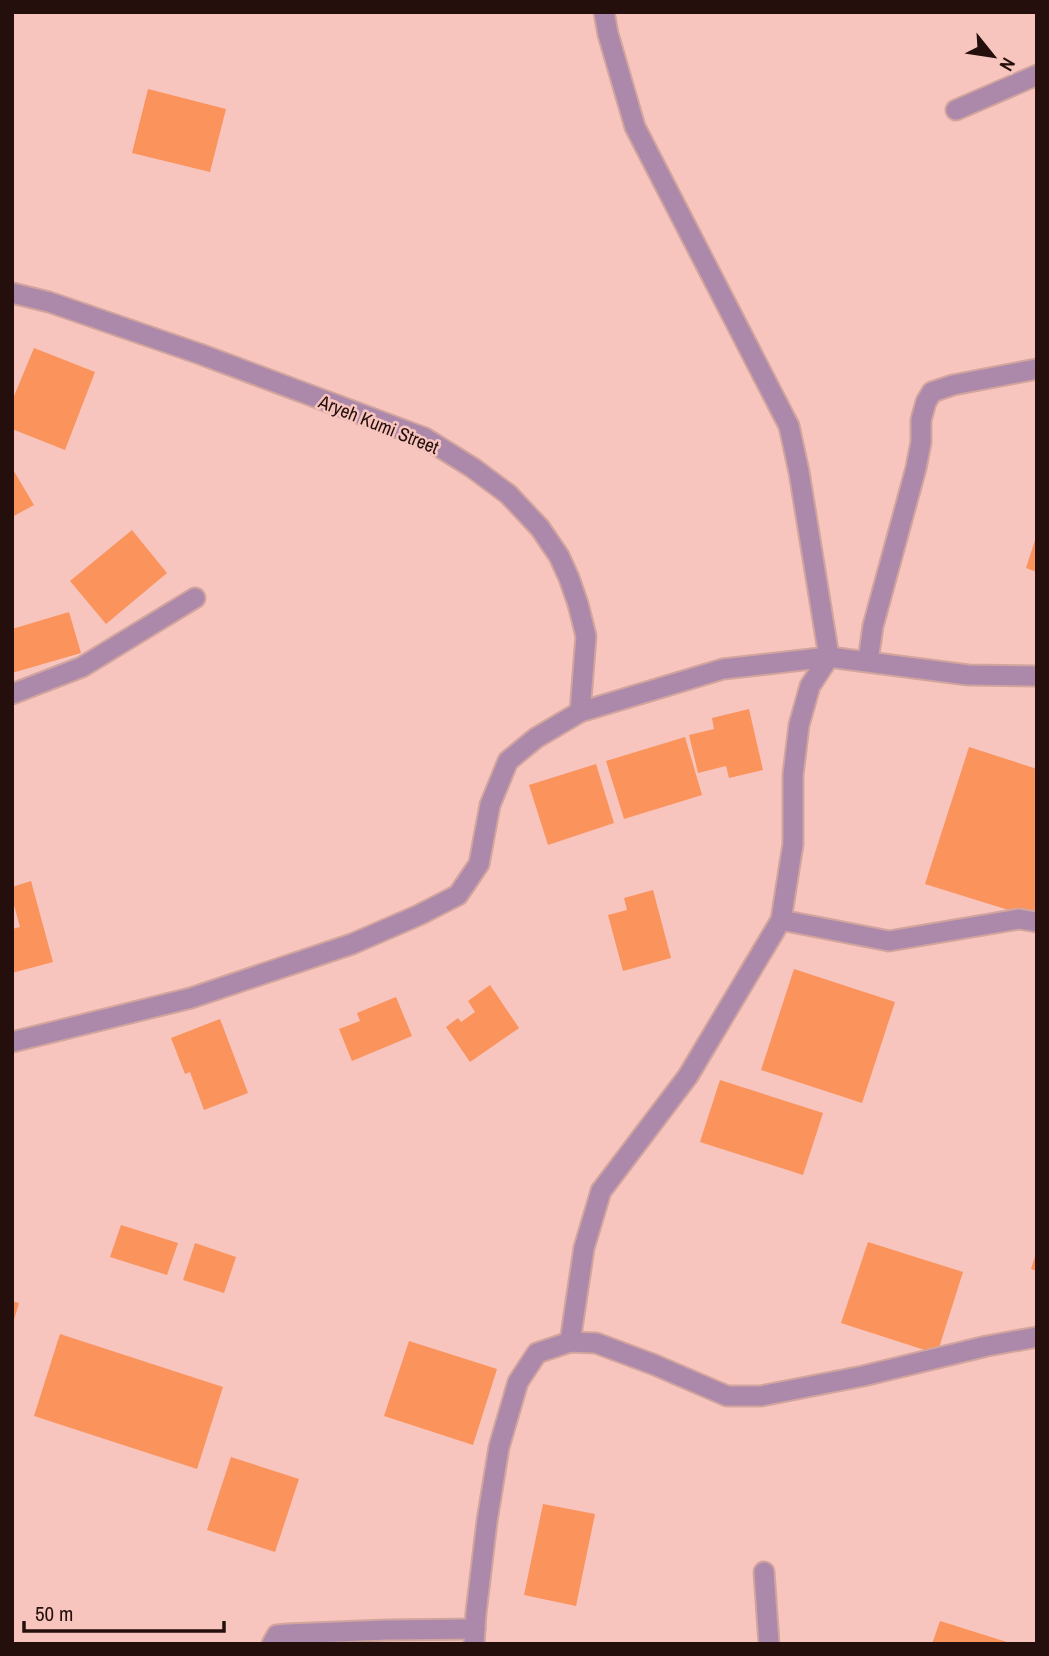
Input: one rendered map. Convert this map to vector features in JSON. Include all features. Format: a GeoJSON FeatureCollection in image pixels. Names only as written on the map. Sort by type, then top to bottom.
{"type":"FeatureCollection","features":[{"type":"Feature","properties":{"kind":"street"},"geometry":{"type":"LineString","coordinates":[[570,1342],[584,1248],[601,1191],[688,1076],[781,920],[793,844],[793,775],[799,725],[810,686],[829,657],[789,426],[635,127],[604,12]]}},
{"type":"Feature","properties":{"kind":"street"},"geometry":{"type":"LineString","coordinates":[[956,110],[1037,75]]}},
{"type":"Feature","properties":{"kind":"street","name":"Aryeh Kumi Street"},"geometry":{"type":"LineString","coordinates":[[12,293],[49,302],[200,354],[425,438],[473,468],[508,495],[540,528],[559,556],[569,578],[586,636],[580,712]]}},
{"type":"Feature","properties":{"kind":"street"},"geometry":{"type":"LineString","coordinates":[[867,661],[873,626],[916,468],[921,442],[921,420],[926,402],[932,392],[953,385],[1037,369]]}},
{"type":"Feature","properties":{"kind":"street"},"geometry":{"type":"LineString","coordinates":[[12,694],[82,667],[195,598]]}},
{"type":"Feature","properties":{"kind":"street"},"geometry":{"type":"LineString","coordinates":[[12,1042],[191,998],[352,944],[458,895],[479,864],[490,805],[508,761],[536,738],[580,712],[723,669],[829,657],[968,675],[1037,676]]}},
{"type":"Feature","properties":{"kind":"street"},"geometry":{"type":"LineString","coordinates":[[781,920],[889,942],[1019,919],[1037,922]]}},
{"type":"Feature","properties":{"kind":"street"},"geometry":{"type":"LineString","coordinates":[[272,1644],[277,1635],[386,1630],[474,1636],[487,1521],[499,1447],[518,1382],[537,1353],[570,1342],[596,1343],[727,1396],[761,1396],[1037,1337]]}},
{"type":"Feature","properties":{"kind":"street"},"geometry":{"type":"LineString","coordinates":[[764,1572],[769,1644]]}},
{"type":"Feature","properties":{"kind":"building"},"geometry":{"type":"Polygon","coordinates":[[[148,89],[226,109],[210,172],[132,153],[148,89]]]}},
{"type":"Feature","properties":{"kind":"building"},"geometry":{"type":"Polygon","coordinates":[[[34,348],[95,372],[65,450],[12,429],[12,401],[34,348]]]}},
{"type":"Feature","properties":{"kind":"building"},"geometry":{"type":"Polygon","coordinates":[[[12,468],[34,505],[12,517],[12,468]]]}},
{"type":"Feature","properties":{"kind":"building"},"geometry":{"type":"Polygon","coordinates":[[[132,530],[167,573],[106,624],[70,581],[132,530]]]}},
{"type":"Feature","properties":{"kind":"building"},"geometry":{"type":"Polygon","coordinates":[[[1037,537],[1037,572],[1026,568],[1037,537]]]}},
{"type":"Feature","properties":{"kind":"building"},"geometry":{"type":"Polygon","coordinates":[[[69,612],[81,653],[12,673],[12,629],[69,612]]]}},
{"type":"Feature","properties":{"kind":"building"},"geometry":{"type":"Polygon","coordinates":[[[749,709],[763,770],[729,778],[726,766],[698,773],[689,735],[714,729],[712,718],[749,709]]]}},
{"type":"Feature","properties":{"kind":"building"},"geometry":{"type":"Polygon","coordinates":[[[685,737],[702,795],[624,819],[606,761],[685,737]]]}},
{"type":"Feature","properties":{"kind":"building"},"geometry":{"type":"Polygon","coordinates":[[[969,747],[1037,769],[1037,919],[925,884],[969,747]]]}},
{"type":"Feature","properties":{"kind":"building"},"geometry":{"type":"Polygon","coordinates":[[[596,764],[614,823],[548,845],[529,785],[596,764]]]}},
{"type":"Feature","properties":{"kind":"building"},"geometry":{"type":"Polygon","coordinates":[[[31,881],[53,962],[12,973],[12,929],[20,927],[12,898],[12,887],[31,881]]]}},
{"type":"Feature","properties":{"kind":"building"},"geometry":{"type":"Polygon","coordinates":[[[653,890],[671,958],[623,971],[608,915],[627,910],[624,898],[653,890]]]}},
{"type":"Feature","properties":{"kind":"building"},"geometry":{"type":"Polygon","coordinates":[[[794,969],[895,1002],[862,1103],[761,1070],[794,969]]]}},
{"type":"Feature","properties":{"kind":"building"},"geometry":{"type":"Polygon","coordinates":[[[490,985],[519,1028],[470,1062],[446,1027],[458,1018],[461,1022],[475,1012],[468,1001],[490,985]]]}},
{"type":"Feature","properties":{"kind":"building"},"geometry":{"type":"Polygon","coordinates":[[[396,997],[412,1036],[352,1061],[339,1029],[360,1021],[357,1013],[396,997]]]}},
{"type":"Feature","properties":{"kind":"building"},"geometry":{"type":"Polygon","coordinates":[[[220,1019],[248,1093],[204,1110],[190,1072],[185,1074],[171,1038],[220,1019]]]}},
{"type":"Feature","properties":{"kind":"building"},"geometry":{"type":"Polygon","coordinates":[[[720,1080],[823,1113],[803,1175],[700,1142],[720,1080]]]}},
{"type":"Feature","properties":{"kind":"building"},"geometry":{"type":"Polygon","coordinates":[[[121,1225],[178,1243],[167,1275],[110,1257],[121,1225]]]}},
{"type":"Feature","properties":{"kind":"building"},"geometry":{"type":"Polygon","coordinates":[[[868,1242],[963,1272],[937,1354],[841,1323],[868,1242]]]}},
{"type":"Feature","properties":{"kind":"building"},"geometry":{"type":"Polygon","coordinates":[[[195,1243],[236,1257],[224,1293],[183,1280],[195,1243]]]}},
{"type":"Feature","properties":{"kind":"building"},"geometry":{"type":"Polygon","coordinates":[[[1037,1253],[1037,1271],[1031,1269],[1037,1253]]]}},
{"type":"Feature","properties":{"kind":"building"},"geometry":{"type":"Polygon","coordinates":[[[12,1301],[19,1303],[13,1323],[12,1323],[12,1301]]]}},
{"type":"Feature","properties":{"kind":"building"},"geometry":{"type":"Polygon","coordinates":[[[60,1334],[223,1387],[197,1469],[34,1416],[60,1334]]]}},
{"type":"Feature","properties":{"kind":"building"},"geometry":{"type":"Polygon","coordinates":[[[409,1341],[497,1369],[473,1445],[384,1416],[409,1341]]]}},
{"type":"Feature","properties":{"kind":"building"},"geometry":{"type":"Polygon","coordinates":[[[231,1457],[299,1479],[275,1552],[207,1530],[231,1457]]]}},
{"type":"Feature","properties":{"kind":"building"},"geometry":{"type":"Polygon","coordinates":[[[543,1504],[595,1514],[576,1606],[524,1595],[543,1504]]]}},
{"type":"Feature","properties":{"kind":"building"},"geometry":{"type":"Polygon","coordinates":[[[940,1621],[1010,1643],[1010,1644],[932,1644],[940,1621]]]}}]}
